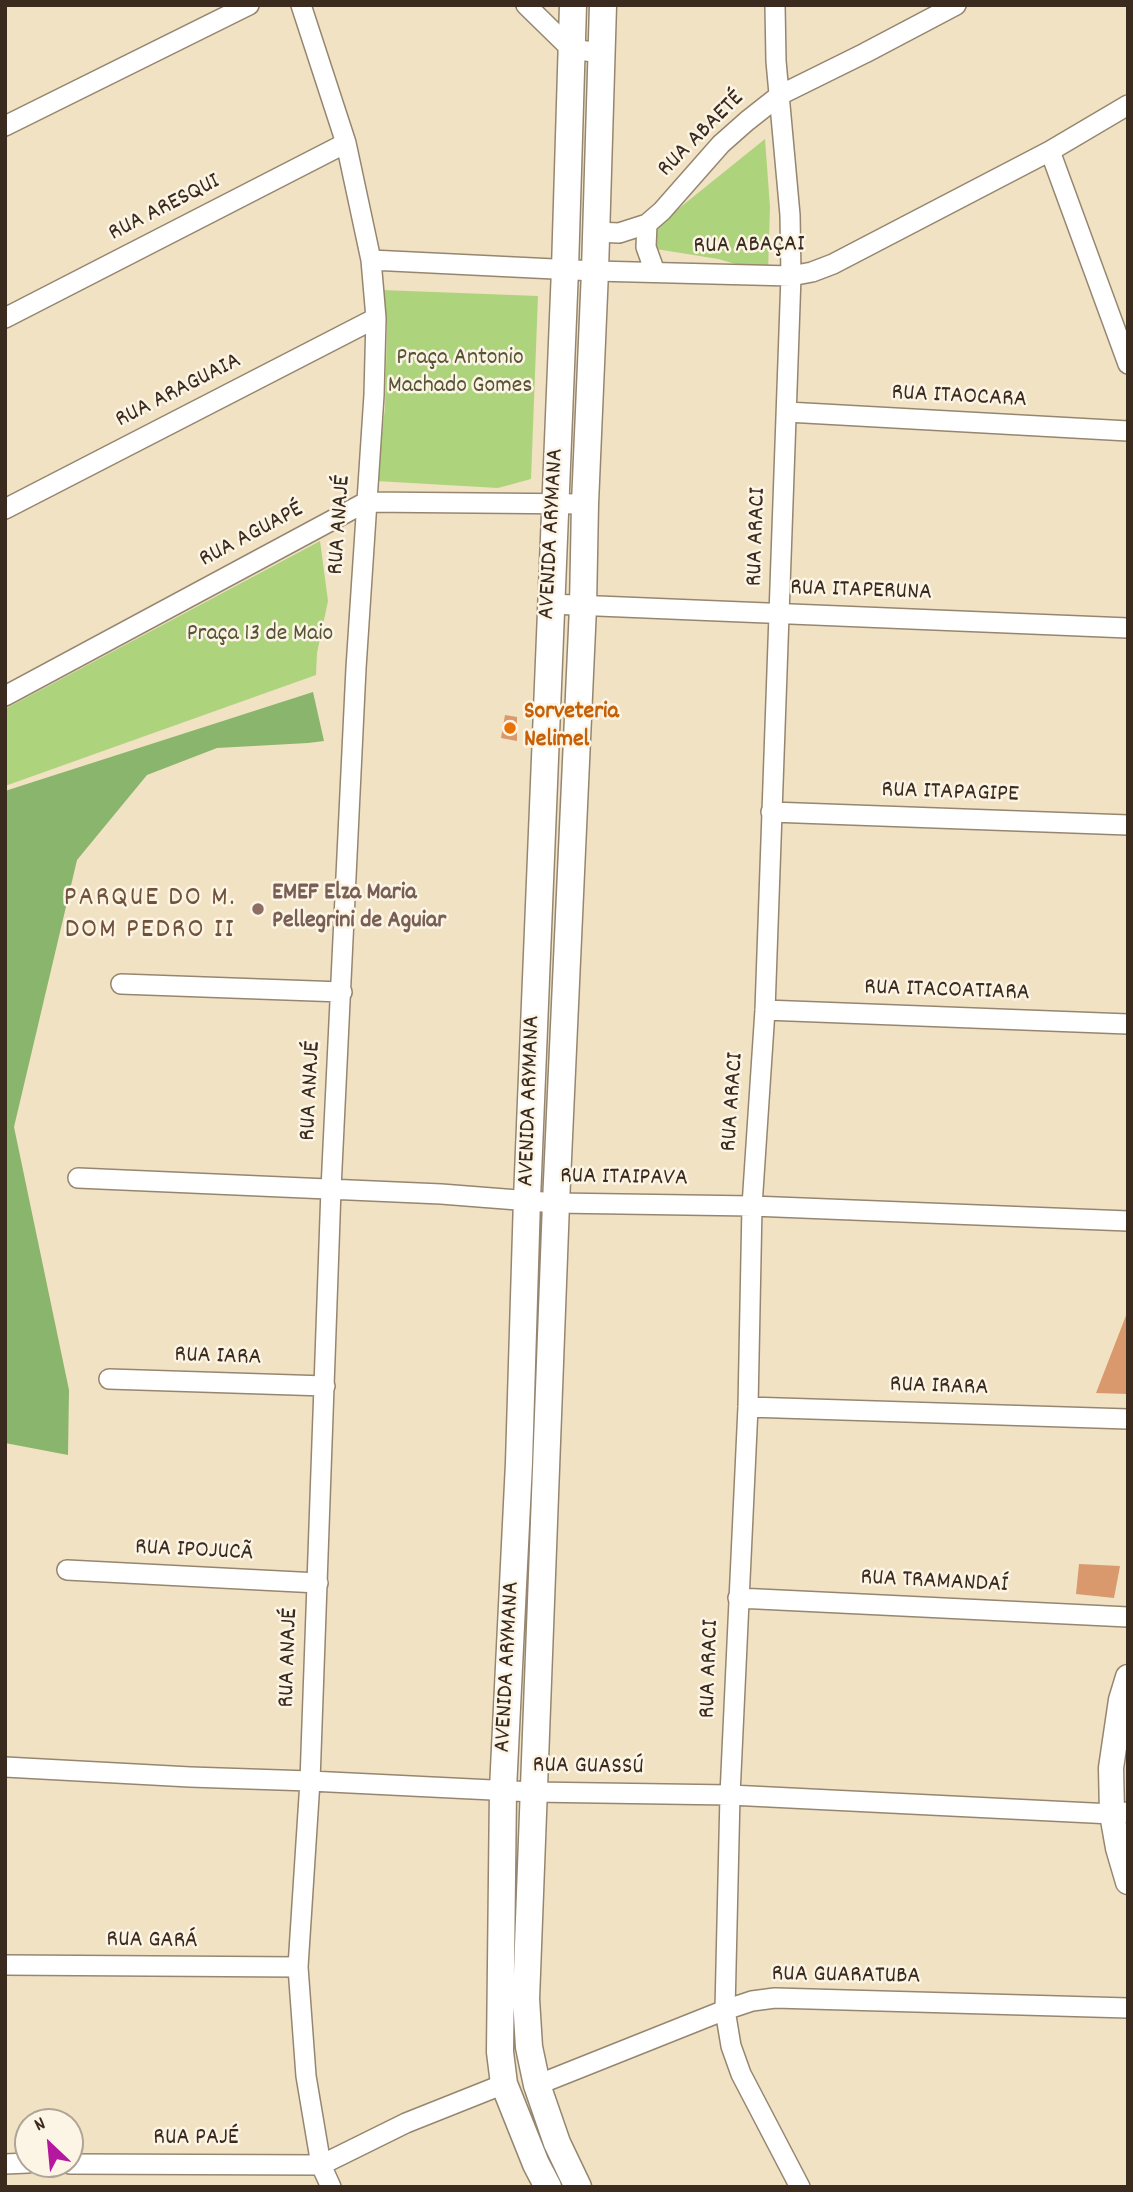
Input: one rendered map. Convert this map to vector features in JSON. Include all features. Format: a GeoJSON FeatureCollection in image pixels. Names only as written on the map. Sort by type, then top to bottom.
{"type":"FeatureCollection","features":[{"type":"Feature","properties":{"kind":"main road","name":"AVENIDA ARYMANA"},"geometry":{"type":"LineString","coordinates":[[548,2187],[504,2084],[500,2052],[503,1789],[519,1463],[573,5]]}},
{"type":"Feature","properties":{"kind":"main road","name":"AVENIDA ARYMANA"},"geometry":{"type":"LineString","coordinates":[[578,2187],[557,2143],[537,2085],[529,2046],[526,1999],[556,1203],[583,607],[584,504],[595,271],[603,5]]}},
{"type":"Feature","properties":{"kind":"street"},"geometry":{"type":"LineString","coordinates":[[5,126],[249,5]]}},
{"type":"Feature","properties":{"kind":"street","name":"RUA ANAJÉ"},"geometry":{"type":"LineString","coordinates":[[301,5],[346,143],[371,260],[376,318],[374,395],[355,681],[331,1189],[310,1781],[298,1967],[306,2076],[321,2165],[331,2187]]}},
{"type":"Feature","properties":{"kind":"street"},"geometry":{"type":"LineString","coordinates":[[526,5],[571,49],[601,53]]}},
{"type":"Feature","properties":{"kind":"street","name":"RUA ARACI"},"geometry":{"type":"LineString","coordinates":[[775,5],[776,61],[790,215],[791,276],[765,1010],[752,1206],[748,1407],[730,1795],[725,2010],[731,2046],[741,2074],[800,2187]]}},
{"type":"Feature","properties":{"kind":"street","name":"RUA ABAETÉ"},"geometry":{"type":"LineString","coordinates":[[595,232],[619,233],[647,224],[662,211],[721,144],[780,95],[865,54],[956,5]]}},
{"type":"Feature","properties":{"kind":"street","name":"RUA ABAÇAI"},"geometry":{"type":"LineString","coordinates":[[371,260],[595,271],[791,276],[812,272],[833,264],[1050,151],[1128,105]]}},
{"type":"Feature","properties":{"kind":"street","name":"RUA ARESQUI"},"geometry":{"type":"LineString","coordinates":[[5,318],[346,143]]}},
{"type":"Feature","properties":{"kind":"street"},"geometry":{"type":"LineString","coordinates":[[1050,151],[1128,364]]}},
{"type":"Feature","properties":{"kind":"street"},"geometry":{"type":"LineString","coordinates":[[647,224],[646,247],[655,272]]}},
{"type":"Feature","properties":{"kind":"street","name":"RUA ARAGUAIA"},"geometry":{"type":"LineString","coordinates":[[5,509],[376,318]]}},
{"type":"Feature","properties":{"kind":"street","name":"RUA ITAOCARA"},"geometry":{"type":"LineString","coordinates":[[787,412],[1128,432]]}},
{"type":"Feature","properties":{"kind":"street","name":"RUA AGUAPÉ"},"geometry":{"type":"LineString","coordinates":[[5,696],[366,502],[584,504]]}},
{"type":"Feature","properties":{"kind":"street","name":"RUA ITAPERUNA"},"geometry":{"type":"LineString","coordinates":[[550,604],[1128,628]]}},
{"type":"Feature","properties":{"kind":"street","name":"RUA ITAPAGIPE"},"geometry":{"type":"LineString","coordinates":[[771,812],[1128,825]]}},
{"type":"Feature","properties":{"kind":"street"},"geometry":{"type":"LineString","coordinates":[[121,984],[342,992]]}},
{"type":"Feature","properties":{"kind":"street","name":"RUA ITACOATIARA"},"geometry":{"type":"LineString","coordinates":[[765,1010],[1128,1024]]}},
{"type":"Feature","properties":{"kind":"street","name":"RUA ITAIPAVA"},"geometry":{"type":"LineString","coordinates":[[78,1178],[527,1199],[556,1203],[752,1206],[1128,1221]]}},
{"type":"Feature","properties":{"kind":"street","name":"RUA IARA"},"geometry":{"type":"LineString","coordinates":[[109,1379],[325,1386]]}},
{"type":"Feature","properties":{"kind":"street","name":"RUA IRARA"},"geometry":{"type":"LineString","coordinates":[[748,1407],[1128,1419]]}},
{"type":"Feature","properties":{"kind":"street","name":"RUA IPOJUCÃ"},"geometry":{"type":"LineString","coordinates":[[67,1570],[318,1583]]}},
{"type":"Feature","properties":{"kind":"street","name":"RUA TRAMANDAÍ"},"geometry":{"type":"LineString","coordinates":[[738,1598],[1128,1617]]}},
{"type":"Feature","properties":{"kind":"street"},"geometry":{"type":"LineString","coordinates":[[1128,1677],[1121,1700],[1111,1768],[1120,1813],[1128,1882]]}},
{"type":"Feature","properties":{"kind":"street","name":"RUA GUASSÚ"},"geometry":{"type":"LineString","coordinates":[[5,1767],[533,1792],[730,1795],[1120,1813]]}},
{"type":"Feature","properties":{"kind":"street","name":"RUA GARÁ"},"geometry":{"type":"LineString","coordinates":[[5,1965],[298,1967]]}},
{"type":"Feature","properties":{"kind":"street","name":"RUA GUARATUBA"},"geometry":{"type":"LineString","coordinates":[[537,2085],[725,2010],[752,2001],[775,1998],[1128,2008]]}},
{"type":"Feature","properties":{"kind":"street"},"geometry":{"type":"LineString","coordinates":[[321,2165],[406,2123],[504,2084]]}},
{"type":"Feature","properties":{"kind":"street","name":"RUA PAJÉ"},"geometry":{"type":"LineString","coordinates":[[84,2164],[321,2165]]}},
{"type":"Feature","properties":{"kind":"green space"},"geometry":{"type":"Polygon","coordinates":[[[765,139],[770,207],[768,273],[718,259],[656,249],[657,226],[765,139]]]}},
{"type":"Feature","properties":{"kind":"green space","name":"Praça Antonio Machado Gomes"},"geometry":{"type":"Polygon","coordinates":[[[382,290],[538,296],[531,479],[498,488],[376,481],[385,408],[387,327],[382,290]]]}},
{"type":"Feature","properties":{"kind":"green space","name":"Praça 13 de Maio"},"geometry":{"type":"Polygon","coordinates":[[[320,541],[328,601],[317,653],[316,675],[5,786],[5,709],[320,541]]]}},
{"type":"Feature","properties":{"kind":"green space"},"geometry":{"type":"Polygon","coordinates":[[[313,692],[324,741],[217,748],[147,775],[77,860],[14,1127],[69,1390],[68,1455],[5,1443],[5,791],[313,692]]]}},
{"type":"Feature","properties":{"kind":"building","name":"Sorveteria Nelimel"},"geometry":{"type":"Polygon","coordinates":[[[505,715],[517,717],[517,741],[501,738],[505,715]]]}},
{"type":"Feature","properties":{"kind":"building"},"geometry":{"type":"Polygon","coordinates":[[[1127,1313],[1128,1394],[1096,1393],[1127,1313]]]}},
{"type":"Feature","properties":{"kind":"building"},"geometry":{"type":"Polygon","coordinates":[[[1079,1564],[1120,1566],[1114,1598],[1076,1594],[1079,1564]]]}},
{"type":"Feature","properties":{"kind":"place","name":"Sorveteria Nelimel"},"geometry":{"type":"Point","coordinates":[510,728]}},
{"type":"Feature","properties":{"kind":"place","name":"EMEF Elza Maria Pellegrini de Aguiar"},"geometry":{"type":"Point","coordinates":[258,909]}},
{"type":"Feature","properties":{"kind":"district","name":"PARQUE DO M. DOM PEDRO II"},"geometry":{"type":"Point","coordinates":[150,916]}}]}
